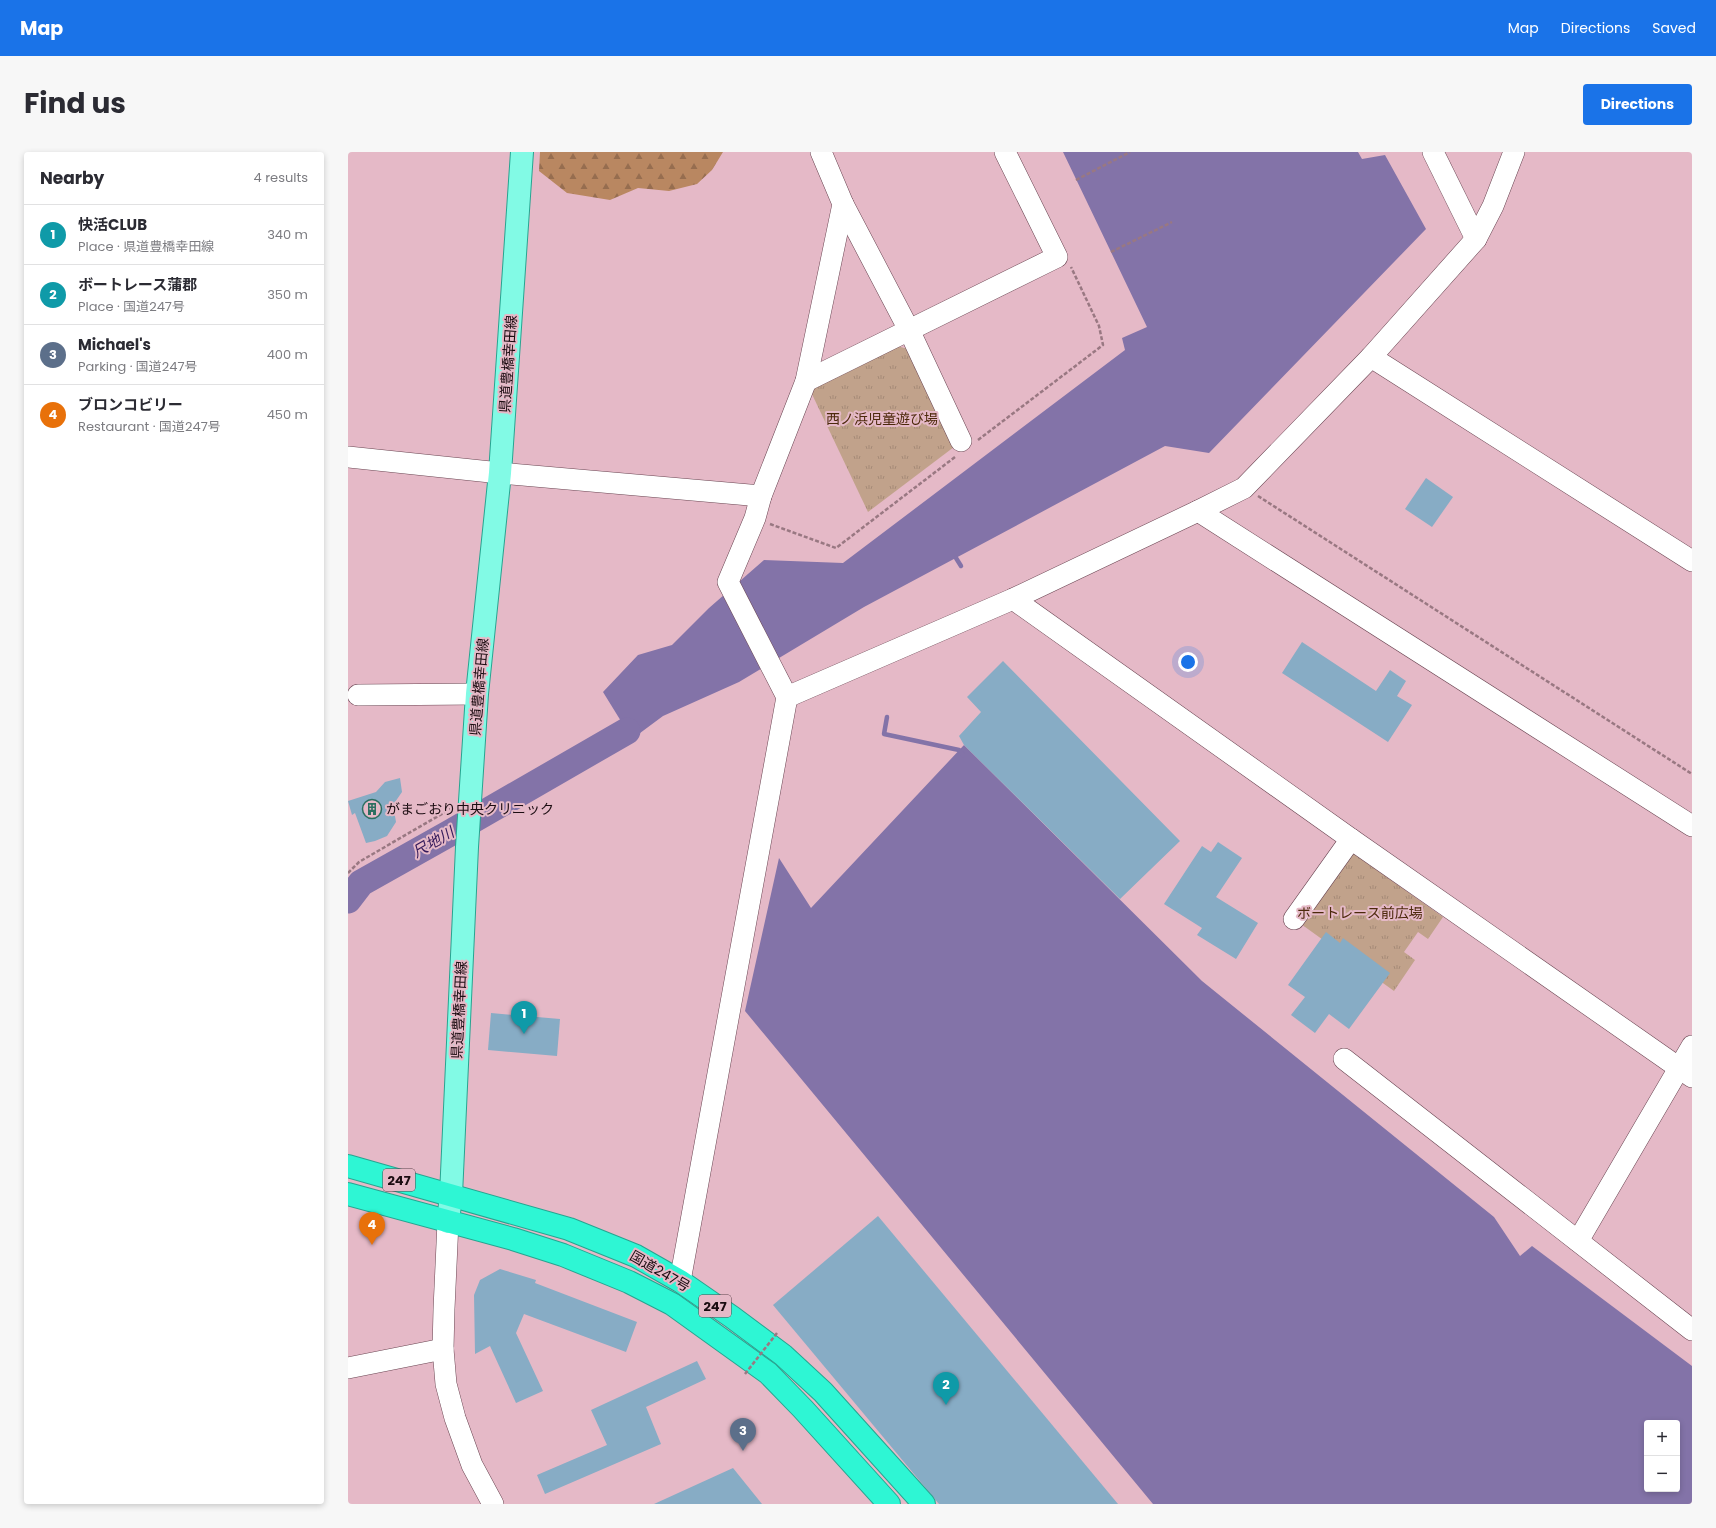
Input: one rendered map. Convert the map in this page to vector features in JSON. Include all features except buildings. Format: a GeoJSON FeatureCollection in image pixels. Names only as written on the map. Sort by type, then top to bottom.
{"type":"FeatureCollection","features":[{"type":"Feature","properties":{"kind":"highway","name":"国道247号"},"geometry":{"type":"LineString","coordinates":[[348,1166],[569,1229],[636,1256],[680,1281],[732,1317],[788,1361],[823,1392],[924,1504]]}},
{"type":"Feature","properties":{"kind":"highway","name":"国道247号"},"geometry":{"type":"LineString","coordinates":[[348,1194],[513,1239],[563,1255],[629,1282],[672,1304],[768,1373],[803,1409],[889,1504]]}},
{"type":"Feature","properties":{"kind":"main road","name":"県道豊橋幸田線"},"geometry":{"type":"LineString","coordinates":[[448,1222],[451,1195],[467,847],[477,694],[500,472],[522,152]]}},
{"type":"Feature","properties":{"kind":"street"},"geometry":{"type":"LineString","coordinates":[[821,152],[843,204],[910,330],[964,446]]}},
{"type":"Feature","properties":{"kind":"street"},"geometry":{"type":"LineString","coordinates":[[806,381],[1056,257],[1005,152]]}},
{"type":"Feature","properties":{"kind":"street"},"geometry":{"type":"LineString","coordinates":[[1433,152],[1476,238]]}},
{"type":"Feature","properties":{"kind":"street"},"geometry":{"type":"LineString","coordinates":[[787,697],[1013,599],[1198,512],[1244,488],[1371,357],[1476,238],[1493,206],[1514,152]]}},
{"type":"Feature","properties":{"kind":"street"},"geometry":{"type":"LineString","coordinates":[[680,1281],[787,697],[728,582],[755,518],[761,496],[806,381],[843,204]]}},
{"type":"Feature","properties":{"kind":"street"},"geometry":{"type":"LineString","coordinates":[[1371,357],[1692,561]]}},
{"type":"Feature","properties":{"kind":"street"},"geometry":{"type":"LineString","coordinates":[[348,457],[761,496]]}},
{"type":"Feature","properties":{"kind":"street"},"geometry":{"type":"LineString","coordinates":[[1198,512],[1692,826]]}},
{"type":"Feature","properties":{"kind":"street"},"geometry":{"type":"LineString","coordinates":[[1013,599],[1351,839],[1685,1072]]}},
{"type":"Feature","properties":{"kind":"street"},"geometry":{"type":"LineString","coordinates":[[358,695],[477,694]]}},
{"type":"Feature","properties":{"kind":"street"},"geometry":{"type":"LineString","coordinates":[[1294,920],[1351,839]]}},
{"type":"Feature","properties":{"kind":"street"},"geometry":{"type":"LineString","coordinates":[[1578,1241],[1685,1072],[1692,1046]]}},
{"type":"Feature","properties":{"kind":"street"},"geometry":{"type":"LineString","coordinates":[[1344,1059],[1692,1330]]}},
{"type":"Feature","properties":{"kind":"street"},"geometry":{"type":"LineString","coordinates":[[448,1222],[444,1309],[446,1384],[455,1418],[472,1465],[493,1504]]}},
{"type":"Feature","properties":{"kind":"street"},"geometry":{"type":"LineString","coordinates":[[348,1368],[444,1349]]}},
{"type":"Feature","properties":{"kind":"path"},"geometry":{"type":"LineString","coordinates":[[1076,180],[1130,152]]}},
{"type":"Feature","properties":{"kind":"path"},"geometry":{"type":"LineString","coordinates":[[1111,252],[1172,222]]}},
{"type":"Feature","properties":{"kind":"path"},"geometry":{"type":"LineString","coordinates":[[755,518],[836,548],[964,446],[1103,345],[1099,326],[1070,265]]}},
{"type":"Feature","properties":{"kind":"path"},"geometry":{"type":"LineString","coordinates":[[1244,488],[1692,774]]}},
{"type":"Feature","properties":{"kind":"path"},"geometry":{"type":"LineString","coordinates":[[348,873],[359,862],[471,802]]}},
{"type":"Feature","properties":{"kind":"path"},"geometry":{"type":"LineString","coordinates":[[745,1374],[777,1333]]}},
{"type":"Feature","properties":{"kind":"green space"},"geometry":{"type":"Polygon","coordinates":[[[540,152],[723,152],[712,170],[697,184],[669,191],[638,188],[610,200],[567,193],[539,171],[540,152]]]}},
{"type":"Feature","properties":{"kind":"green space","name":"西ノ浜児童遊び場"},"geometry":{"type":"Polygon","coordinates":[[[897,346],[908,349],[954,447],[868,512],[810,390],[897,346]]]}},
{"type":"Feature","properties":{"kind":"green space","name":"ボートレース前広場"},"geometry":{"type":"Polygon","coordinates":[[[1350,851],[1443,917],[1428,939],[1418,932],[1404,952],[1415,960],[1394,991],[1294,919],[1350,851]]]}},
{"type":"Feature","properties":{"kind":"shaded area"},"geometry":{"type":"Polygon","coordinates":[[[1063,152],[1358,152],[1362,159],[1385,155],[1426,229],[1209,453],[1165,446],[864,607],[739,682],[663,716],[632,739],[603,692],[638,655],[672,645],[709,608],[764,560],[843,563],[1125,350],[1122,338],[1147,327],[1063,152]]]}},
{"type":"Feature","properties":{"kind":"shaded area"},"geometry":{"type":"Polygon","coordinates":[[[964,745],[1202,981],[1494,1217],[1520,1256],[1532,1246],[1692,1366],[1692,1504],[1153,1504],[745,1011],[779,858],[811,908],[964,745]]]}},
{"type":"Feature","properties":{"kind":"waterway"},"geometry":{"type":"LineString","coordinates":[[956,558],[961,566]]}},
{"type":"Feature","properties":{"kind":"waterway"},"geometry":{"type":"LineString","coordinates":[[887,717],[884,734],[959,750],[963,755]]}},
{"type":"Feature","properties":{"kind":"waterway","name":"尺地川"},"geometry":{"type":"LineString","coordinates":[[348,900],[361,883],[627,731]]}},
{"type":"Feature","properties":{"kind":"place","name":"がまごおり中央クリニック"},"geometry":{"type":"Point","coordinates":[372,809]}},
{"type":"Feature","properties":{"kind":"place","name":"快活CLUB"},"geometry":{"type":"Point","coordinates":[524,1034]}},
{"type":"Feature","properties":{"kind":"place","name":"ブロンコビリー"},"geometry":{"type":"Point","coordinates":[372,1245]}},
{"type":"Feature","properties":{"kind":"place","name":"ボートレース蒲郡"},"geometry":{"type":"Point","coordinates":[946,1405]}},
{"type":"Feature","properties":{"kind":"place","name":"Michael's"},"geometry":{"type":"Point","coordinates":[743,1451]}}]}
